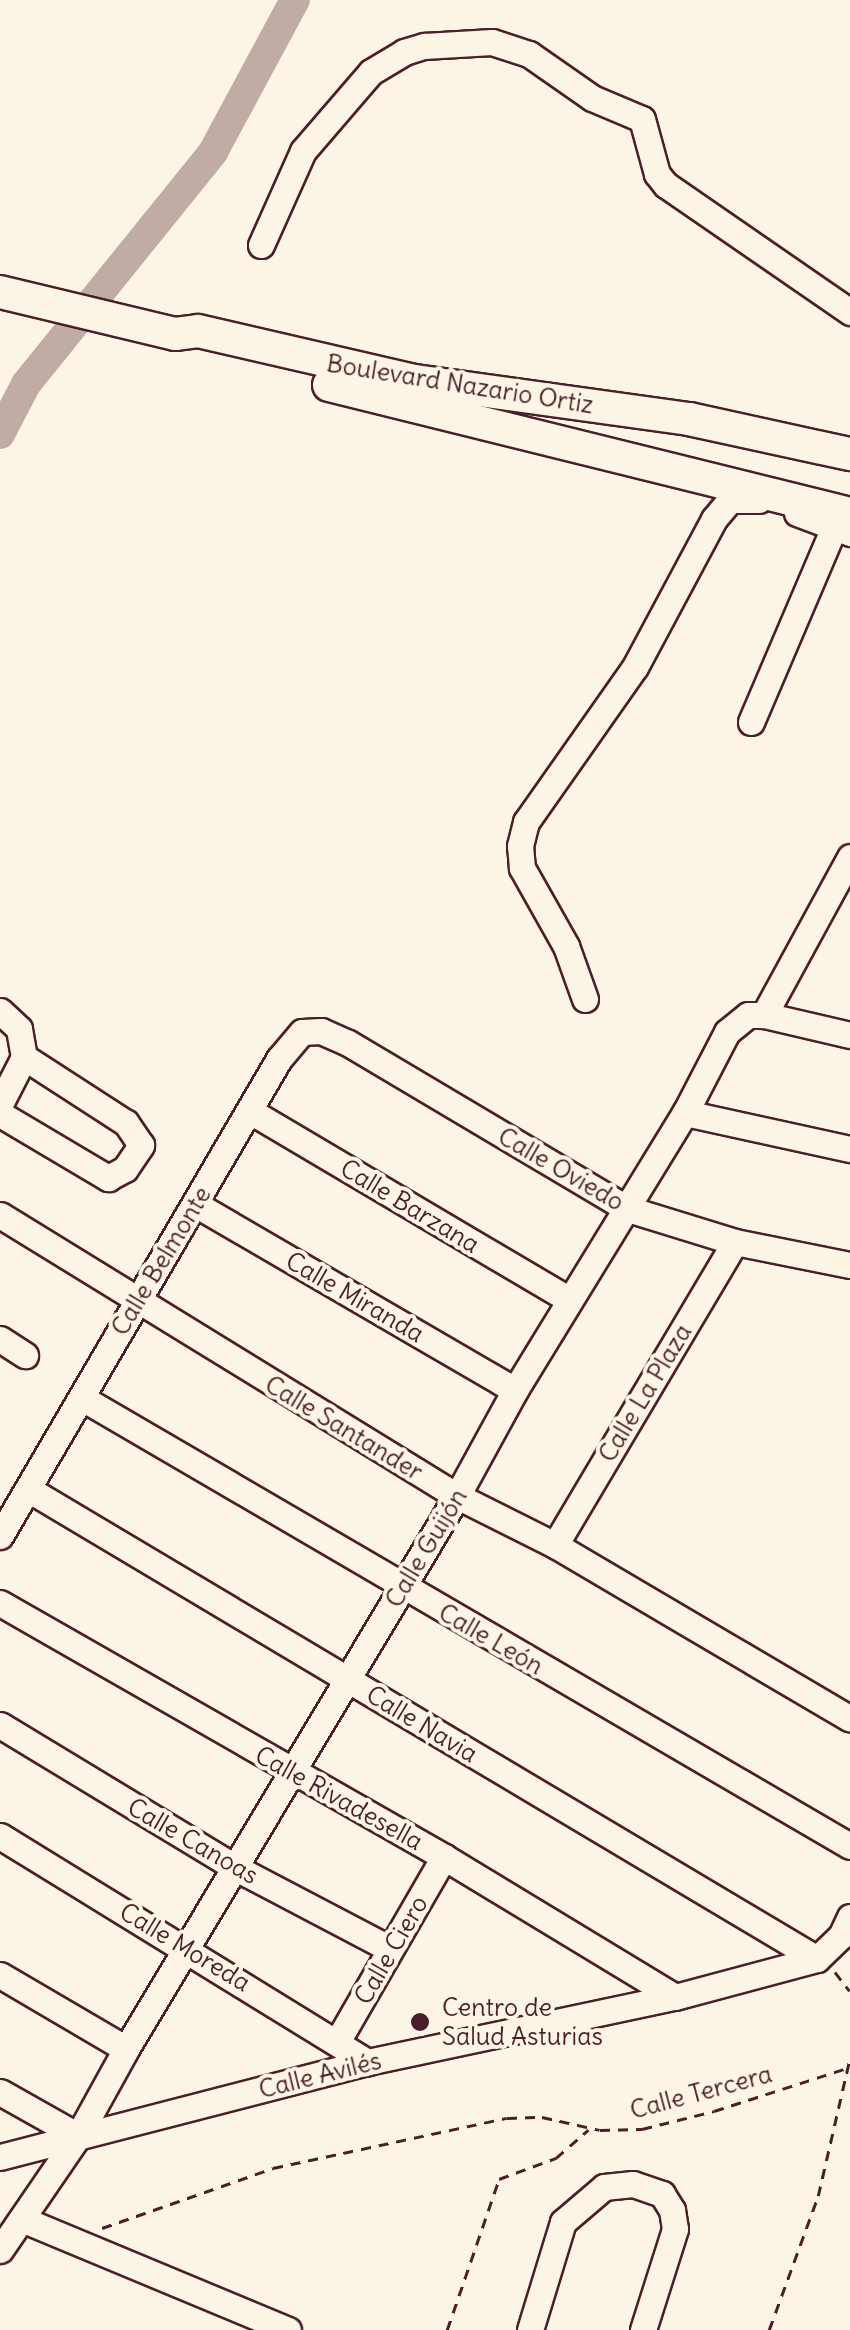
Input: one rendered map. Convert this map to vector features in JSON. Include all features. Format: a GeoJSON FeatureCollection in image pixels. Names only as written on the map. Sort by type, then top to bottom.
{"type":"FeatureCollection","features":[{"type":"Feature","properties":{"kind":"main road","name":"Boulevard Nazario Ortiz"},"geometry":{"type":"LineString","coordinates":[[0,292],[175,334],[198,330],[415,381],[689,419],[850,454]]}},
{"type":"Feature","properties":{"kind":"main road","name":"Boulevard Nazario Ortiz"},"geometry":{"type":"LineString","coordinates":[[175,334],[194,350],[779,496]]}},
{"type":"Feature","properties":{"kind":"main road","name":"Boulevard Nazario Ortiz"},"geometry":{"type":"LineString","coordinates":[[670,469],[700,472],[726,463],[728,451],[720,432],[689,419]]}},
{"type":"Feature","properties":{"kind":"main road","name":"Boulevard Nazario Ortiz"},"geometry":{"type":"LineString","coordinates":[[795,443],[752,444],[739,459],[740,475],[845,525]]}},
{"type":"Feature","properties":{"kind":"street"},"geometry":{"type":"LineString","coordinates":[[261,246],[303,151],[371,72],[404,52],[424,46],[492,42],[529,54],[592,98],[642,120],[657,174],[666,185],[850,312]]}},
{"type":"Feature","properties":{"kind":"street"},"geometry":{"type":"LineString","coordinates":[[585,999],[566,946],[522,868],[520,846],[526,822],[634,667],[724,505],[745,497],[845,525],[751,722]]}},
{"type":"Feature","properties":{"kind":"street","name":"Calle Guijón"},"geometry":{"type":"LineString","coordinates":[[0,2250],[78,2136],[569,1300],[685,1113],[735,1022],[748,1015],[764,1015],[840,899],[850,856]]}},
{"type":"Feature","properties":{"kind":"street"},"geometry":{"type":"LineString","coordinates":[[0,1104],[24,1057],[19,1029],[2,1012]]}},
{"type":"Feature","properties":{"kind":"street"},"geometry":{"type":"LineString","coordinates":[[764,1015],[850,1036]]}},
{"type":"Feature","properties":{"kind":"street","name":"Calle Belmonte"},"geometry":{"type":"LineString","coordinates":[[0,1536],[289,1045],[302,1032],[321,1030],[348,1043]]}},
{"type":"Feature","properties":{"kind":"street","name":"Calle Oviedo"},"geometry":{"type":"LineString","coordinates":[[348,1043],[628,1209],[735,1242],[850,1264]]}},
{"type":"Feature","properties":{"kind":"street"},"geometry":{"type":"LineString","coordinates":[[0,1114],[108,1178],[126,1169],[141,1145],[133,1128],[24,1057]]}},
{"type":"Feature","properties":{"kind":"street","name":"Calle Barzana"},"geometry":{"type":"LineString","coordinates":[[250,1111],[569,1300]]}},
{"type":"Feature","properties":{"kind":"street"},"geometry":{"type":"LineString","coordinates":[[685,1113],[850,1149]]}},
{"type":"Feature","properties":{"kind":"street","name":"Calle Miranda"},"geometry":{"type":"LineString","coordinates":[[195,1204],[516,1390]]}},
{"type":"Feature","properties":{"kind":"street","name":"Calle Santander"},"geometry":{"type":"LineString","coordinates":[[0,1216],[457,1496],[555,1545],[850,1720]]}},
{"type":"Feature","properties":{"kind":"street","name":"Calle La Plaza"},"geometry":{"type":"LineString","coordinates":[[555,1545],[735,1242]]}},
{"type":"Feature","properties":{"kind":"street"},"geometry":{"type":"LineString","coordinates":[[0,1340],[26,1355]]}},
{"type":"Feature","properties":{"kind":"street","name":"Calle León"},"geometry":{"type":"LineString","coordinates":[[82,1398],[850,1846]]}},
{"type":"Feature","properties":{"kind":"street","name":"Calle Navia"},"geometry":{"type":"LineString","coordinates":[[28,1488],[818,1959]]}},
{"type":"Feature","properties":{"kind":"street","name":"Calle Rivadesella"},"geometry":{"type":"LineString","coordinates":[[0,1603],[444,1857],[675,1997]]}},
{"type":"Feature","properties":{"kind":"street","name":"Calle Canoas"},"geometry":{"type":"LineString","coordinates":[[0,1726],[236,1868],[390,1948]]}},
{"type":"Feature","properties":{"kind":"street","name":"Calle Moreda"},"geometry":{"type":"LineString","coordinates":[[0,1836],[368,2062]]}},
{"type":"Feature","properties":{"kind":"street","name":"Calle Ciero"},"geometry":{"type":"LineString","coordinates":[[337,2042],[444,1857]]}},
{"type":"Feature","properties":{"kind":"street"},"geometry":{"type":"LineString","coordinates":[[818,1959],[841,1936],[850,1917]]}},
{"type":"Feature","properties":{"kind":"street","name":"Calle Avilés"},"geometry":{"type":"LineString","coordinates":[[0,2158],[368,2062],[675,1997],[818,1959]]}},
{"type":"Feature","properties":{"kind":"street"},"geometry":{"type":"LineString","coordinates":[[0,1976],[126,2049]]}},
{"type":"Feature","properties":{"kind":"street"},"geometry":{"type":"LineString","coordinates":[[0,2092],[78,2136]]}},
{"type":"Feature","properties":{"kind":"street"},"geometry":{"type":"LineString","coordinates":[[530,2330],[563,2222],[604,2187],[633,2184],[662,2194],[672,2210],[675,2229],[643,2330]]}},
{"type":"Feature","properties":{"kind":"street"},"geometry":{"type":"LineString","coordinates":[[24,2220],[288,2330]]}},
{"type":"Feature","properties":{"kind":"path"},"geometry":{"type":"LineString","coordinates":[[818,1959],[850,1991]]}},
{"type":"Feature","properties":{"kind":"path"},"geometry":{"type":"LineString","coordinates":[[769,2330],[826,2166],[844,2070],[850,2057]]}},
{"type":"Feature","properties":{"kind":"path","name":"Calle Tercera"},"geometry":{"type":"LineString","coordinates":[[72,2238],[272,2168],[530,2116],[619,2131],[666,2124],[844,2070]]}},
{"type":"Feature","properties":{"kind":"path"},"geometry":{"type":"LineString","coordinates":[[447,2330],[499,2179],[556,2158],[590,2129]]}},
{"type":"Feature","properties":{"kind":"waterway"},"geometry":{"type":"LineString","coordinates":[[0,434],[26,384],[213,152],[295,0]]}},
{"type":"Feature","properties":{"kind":"place","name":"Centro de Salud Asturias"},"geometry":{"type":"Point","coordinates":[420,2022]}}]}
